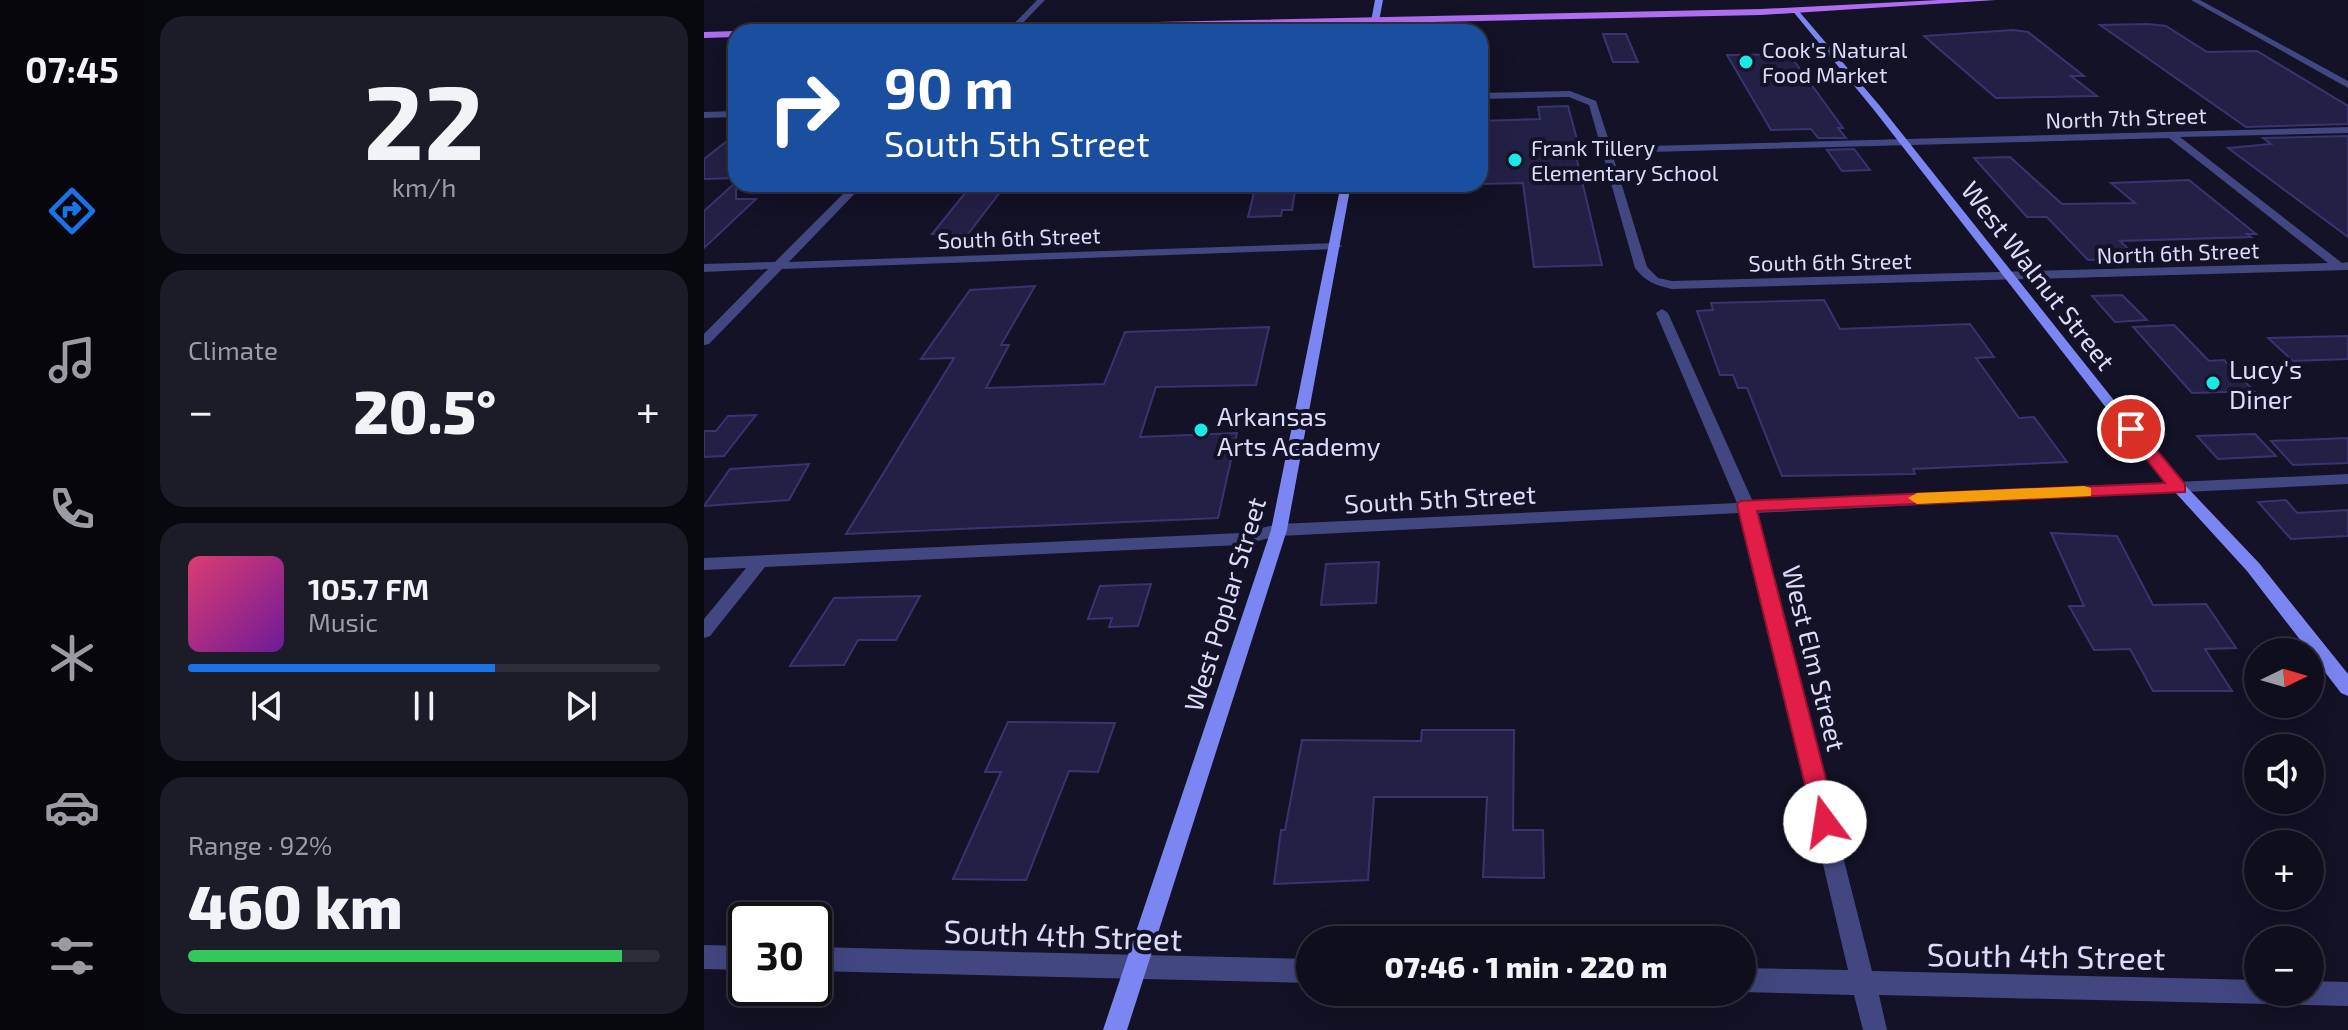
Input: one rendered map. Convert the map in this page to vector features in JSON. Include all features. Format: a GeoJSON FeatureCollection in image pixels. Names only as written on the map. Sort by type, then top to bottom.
{"type":"FeatureCollection","features":[{"type":"Feature","properties":{"kind":"main road"},"geometry":{"type":"LineString","coordinates":[[1375,24],[1379,0]]}},
{"type":"Feature","properties":{"kind":"main road"},"geometry":{"type":"LineString","coordinates":[[1741,13],[1767,0]]}},
{"type":"Feature","properties":{"kind":"main road"},"geometry":{"type":"LineString","coordinates":[[1230,24],[1741,13],[1793,4],[1860,6],[1991,0]]}},
{"type":"Feature","properties":{"kind":"main road","name":"West Walnut Street"},"geometry":{"type":"LineString","coordinates":[[1793,4],[2179,488],[2253,567],[2348,688]]}},
{"type":"Feature","properties":{"kind":"main road"},"geometry":{"type":"LineString","coordinates":[[704,35],[728,34]]}},
{"type":"Feature","properties":{"kind":"main road","name":"West Poplar Street"},"geometry":{"type":"LineString","coordinates":[[1115,1030],[1279,530],[1345,192]]}},
{"type":"Feature","properties":{"kind":"street"},"geometry":{"type":"LineString","coordinates":[[1018,24],[1041,0]]}},
{"type":"Feature","properties":{"kind":"street"},"geometry":{"type":"LineString","coordinates":[[2195,0],[2348,85]]}},
{"type":"Feature","properties":{"kind":"street"},"geometry":{"type":"LineString","coordinates":[[1488,96],[1584,97],[1593,103],[1609,150]]}},
{"type":"Feature","properties":{"kind":"street"},"geometry":{"type":"LineString","coordinates":[[704,115],[728,114]]}},
{"type":"Feature","properties":{"kind":"street","name":"North 7th Street"},"geometry":{"type":"LineString","coordinates":[[1609,150],[2348,130]]}},
{"type":"Feature","properties":{"kind":"street"},"geometry":{"type":"LineString","coordinates":[[2171,135],[2345,268]]}},
{"type":"Feature","properties":{"kind":"street","name":"South 6th Street"},"geometry":{"type":"LineString","coordinates":[[1609,150],[1641,268],[1654,281],[1672,285],[2009,277]]}},
{"type":"Feature","properties":{"kind":"street"},"geometry":{"type":"LineString","coordinates":[[704,341],[851,192]]}},
{"type":"Feature","properties":{"kind":"street","name":"South 6th Street"},"geometry":{"type":"LineString","coordinates":[[704,268],[1336,246]]}},
{"type":"Feature","properties":{"kind":"street","name":"North 6th Street"},"geometry":{"type":"LineString","coordinates":[[2009,277],[2345,268]]}},
{"type":"Feature","properties":{"kind":"street","name":"West Elm Street"},"geometry":{"type":"LineString","coordinates":[[1662,313],[1746,505],[1875,1030]]}},
{"type":"Feature","properties":{"kind":"street","name":"South 5th Street"},"geometry":{"type":"LineString","coordinates":[[704,564],[1240,539],[1279,530],[1746,505],[2348,479]]}},
{"type":"Feature","properties":{"kind":"street"},"geometry":{"type":"LineString","coordinates":[[704,631],[760,562]]}},
{"type":"Feature","properties":{"kind":"street"},"geometry":{"type":"LineString","coordinates":[[704,957],[728,958]]}},
{"type":"Feature","properties":{"kind":"street","name":"South 4th Street"},"geometry":{"type":"LineString","coordinates":[[832,959],[1296,971]]}},
{"type":"Feature","properties":{"kind":"street","name":"South 4th Street"},"geometry":{"type":"LineString","coordinates":[[1756,980],[2348,994]]}},
{"type":"Feature","properties":{"kind":"building"},"geometry":{"type":"Polygon","coordinates":[[[2100,25],[2166,26],[2207,52],[2257,51],[2348,106],[2348,124],[2246,127],[2100,25]]]}},
{"type":"Feature","properties":{"kind":"building"},"geometry":{"type":"Polygon","coordinates":[[[2013,30],[2028,32],[2084,76],[2071,76],[2097,96],[1996,98],[1924,36],[2013,30]]]}},
{"type":"Feature","properties":{"kind":"building"},"geometry":{"type":"Polygon","coordinates":[[[1603,34],[1626,34],[1638,62],[1613,62],[1603,34]]]}},
{"type":"Feature","properties":{"kind":"building"},"geometry":{"type":"Polygon","coordinates":[[[1789,54],[1843,128],[1838,128],[1846,138],[1818,138],[1811,129],[1771,130],[1727,55],[1789,54]]]}},
{"type":"Feature","properties":{"kind":"building"},"geometry":{"type":"Polygon","coordinates":[[[1568,106],[1578,143],[1573,143],[1602,265],[1534,267],[1523,183],[1488,184],[1488,121],[1540,119],[1538,107],[1568,106]]]}},
{"type":"Feature","properties":{"kind":"building"},"geometry":{"type":"Polygon","coordinates":[[[2348,136],[2348,237],[2228,148],[2271,144],[2263,138],[2348,136]]]}},
{"type":"Feature","properties":{"kind":"building"},"geometry":{"type":"Polygon","coordinates":[[[728,140],[728,178],[704,179],[704,159],[728,140]]]}},
{"type":"Feature","properties":{"kind":"building"},"geometry":{"type":"Polygon","coordinates":[[[1854,149],[1870,170],[1842,171],[1827,150],[1854,149]]]}},
{"type":"Feature","properties":{"kind":"building"},"geometry":{"type":"Polygon","coordinates":[[[2010,157],[2062,204],[2135,203],[2111,183],[2189,180],[2256,234],[2247,234],[2251,237],[2120,241],[2138,258],[2088,260],[2047,217],[2027,217],[1974,158],[2010,157]]]}},
{"type":"Feature","properties":{"kind":"building"},"geometry":{"type":"Polygon","coordinates":[[[728,189],[728,192],[736,192],[736,199],[756,199],[704,248],[704,211],[728,189]]]}},
{"type":"Feature","properties":{"kind":"building"},"geometry":{"type":"Polygon","coordinates":[[[966,192],[1000,192],[968,234],[932,234],[966,192]]]}},
{"type":"Feature","properties":{"kind":"building"},"geometry":{"type":"Polygon","coordinates":[[[1254,192],[1295,192],[1292,210],[1282,210],[1281,216],[1248,217],[1254,192]]]}},
{"type":"Feature","properties":{"kind":"building"},"geometry":{"type":"Polygon","coordinates":[[[1035,286],[1001,345],[1009,345],[986,388],[1104,384],[1125,332],[1269,327],[1256,385],[1156,387],[1140,437],[1237,433],[1218,518],[846,534],[954,358],[921,359],[970,290],[1035,286]]]}},
{"type":"Feature","properties":{"kind":"building"},"geometry":{"type":"Polygon","coordinates":[[[2122,295],[2147,320],[2115,322],[2092,296],[2122,295]]]}},
{"type":"Feature","properties":{"kind":"building"},"geometry":{"type":"Polygon","coordinates":[[[1824,300],[1840,329],[1970,324],[1994,357],[1976,358],[2019,418],[2034,417],[2067,462],[1913,469],[1915,474],[1782,476],[1747,388],[1738,388],[1733,375],[1720,375],[1697,311],[1713,310],[1711,303],[1824,300]]]}},
{"type":"Feature","properties":{"kind":"building"},"geometry":{"type":"Polygon","coordinates":[[[2174,325],[2209,361],[2224,360],[2254,391],[2192,393],[2133,327],[2174,325]]]}},
{"type":"Feature","properties":{"kind":"building"},"geometry":{"type":"Polygon","coordinates":[[[2348,336],[2348,359],[2293,361],[2268,338],[2348,336]]]}},
{"type":"Feature","properties":{"kind":"building"},"geometry":{"type":"Polygon","coordinates":[[[756,415],[724,456],[704,457],[704,431],[716,431],[728,416],[756,415]]]}},
{"type":"Feature","properties":{"kind":"building"},"geometry":{"type":"Polygon","coordinates":[[[2255,434],[2276,456],[2218,459],[2197,436],[2255,434]]]}},
{"type":"Feature","properties":{"kind":"building"},"geometry":{"type":"Polygon","coordinates":[[[2348,438],[2348,463],[2293,465],[2271,441],[2348,438]]]}},
{"type":"Feature","properties":{"kind":"building"},"geometry":{"type":"Polygon","coordinates":[[[809,464],[789,500],[704,506],[730,469],[809,464]]]}},
{"type":"Feature","properties":{"kind":"building"},"geometry":{"type":"Polygon","coordinates":[[[2286,500],[2297,513],[2348,510],[2348,536],[2291,539],[2258,502],[2286,500]]]}},
{"type":"Feature","properties":{"kind":"building"},"geometry":{"type":"Polygon","coordinates":[[[2051,533],[2117,536],[2153,605],[2206,604],[2236,648],[2205,649],[2232,691],[2153,691],[2130,649],[2094,650],[2069,606],[2084,606],[2051,533]]]}},
{"type":"Feature","properties":{"kind":"building"},"geometry":{"type":"Polygon","coordinates":[[[1379,562],[1376,603],[1321,605],[1326,564],[1379,562]]]}},
{"type":"Feature","properties":{"kind":"building"},"geometry":{"type":"Polygon","coordinates":[[[1151,584],[1138,626],[1109,627],[1112,618],[1088,619],[1100,586],[1151,584]]]}},
{"type":"Feature","properties":{"kind":"building"},"geometry":{"type":"Polygon","coordinates":[[[920,596],[896,640],[858,640],[844,665],[790,666],[834,598],[920,596]]]}},
{"type":"Feature","properties":{"kind":"building"},"geometry":{"type":"Polygon","coordinates":[[[1008,722],[1115,723],[1098,772],[1069,771],[1026,880],[953,879],[1001,772],[985,772],[1008,722]]]}},
{"type":"Feature","properties":{"kind":"building"},"geometry":{"type":"Polygon","coordinates":[[[1422,730],[1514,730],[1513,830],[1543,830],[1544,878],[1483,877],[1487,797],[1374,797],[1368,880],[1274,884],[1281,830],[1285,830],[1302,740],[1421,741],[1422,730]]]}},
{"type":"Feature","properties":{"kind":"slow traffic"},"geometry":{"type":"LineString","coordinates":[[1917,498],[2084,492]]}},
{"type":"Feature","properties":{"kind":"place","name":"Cook's Natural Food Market"},"geometry":{"type":"Point","coordinates":[1746,62]}},
{"type":"Feature","properties":{"kind":"place","name":"Frank Tillery Elementary School"},"geometry":{"type":"Point","coordinates":[1515,160]}},
{"type":"Feature","properties":{"kind":"place","name":"Lucy's Diner"},"geometry":{"type":"Point","coordinates":[2213,383]}},
{"type":"Feature","properties":{"kind":"place","name":"Arkansas Arts Academy"},"geometry":{"type":"Point","coordinates":[1201,430]}},
{"type":"Feature","properties":{"kind":"route"},"geometry":{"type":"LineString","coordinates":[[1825,822],[1746,505],[2179,488],[2131,429]]}}]}
